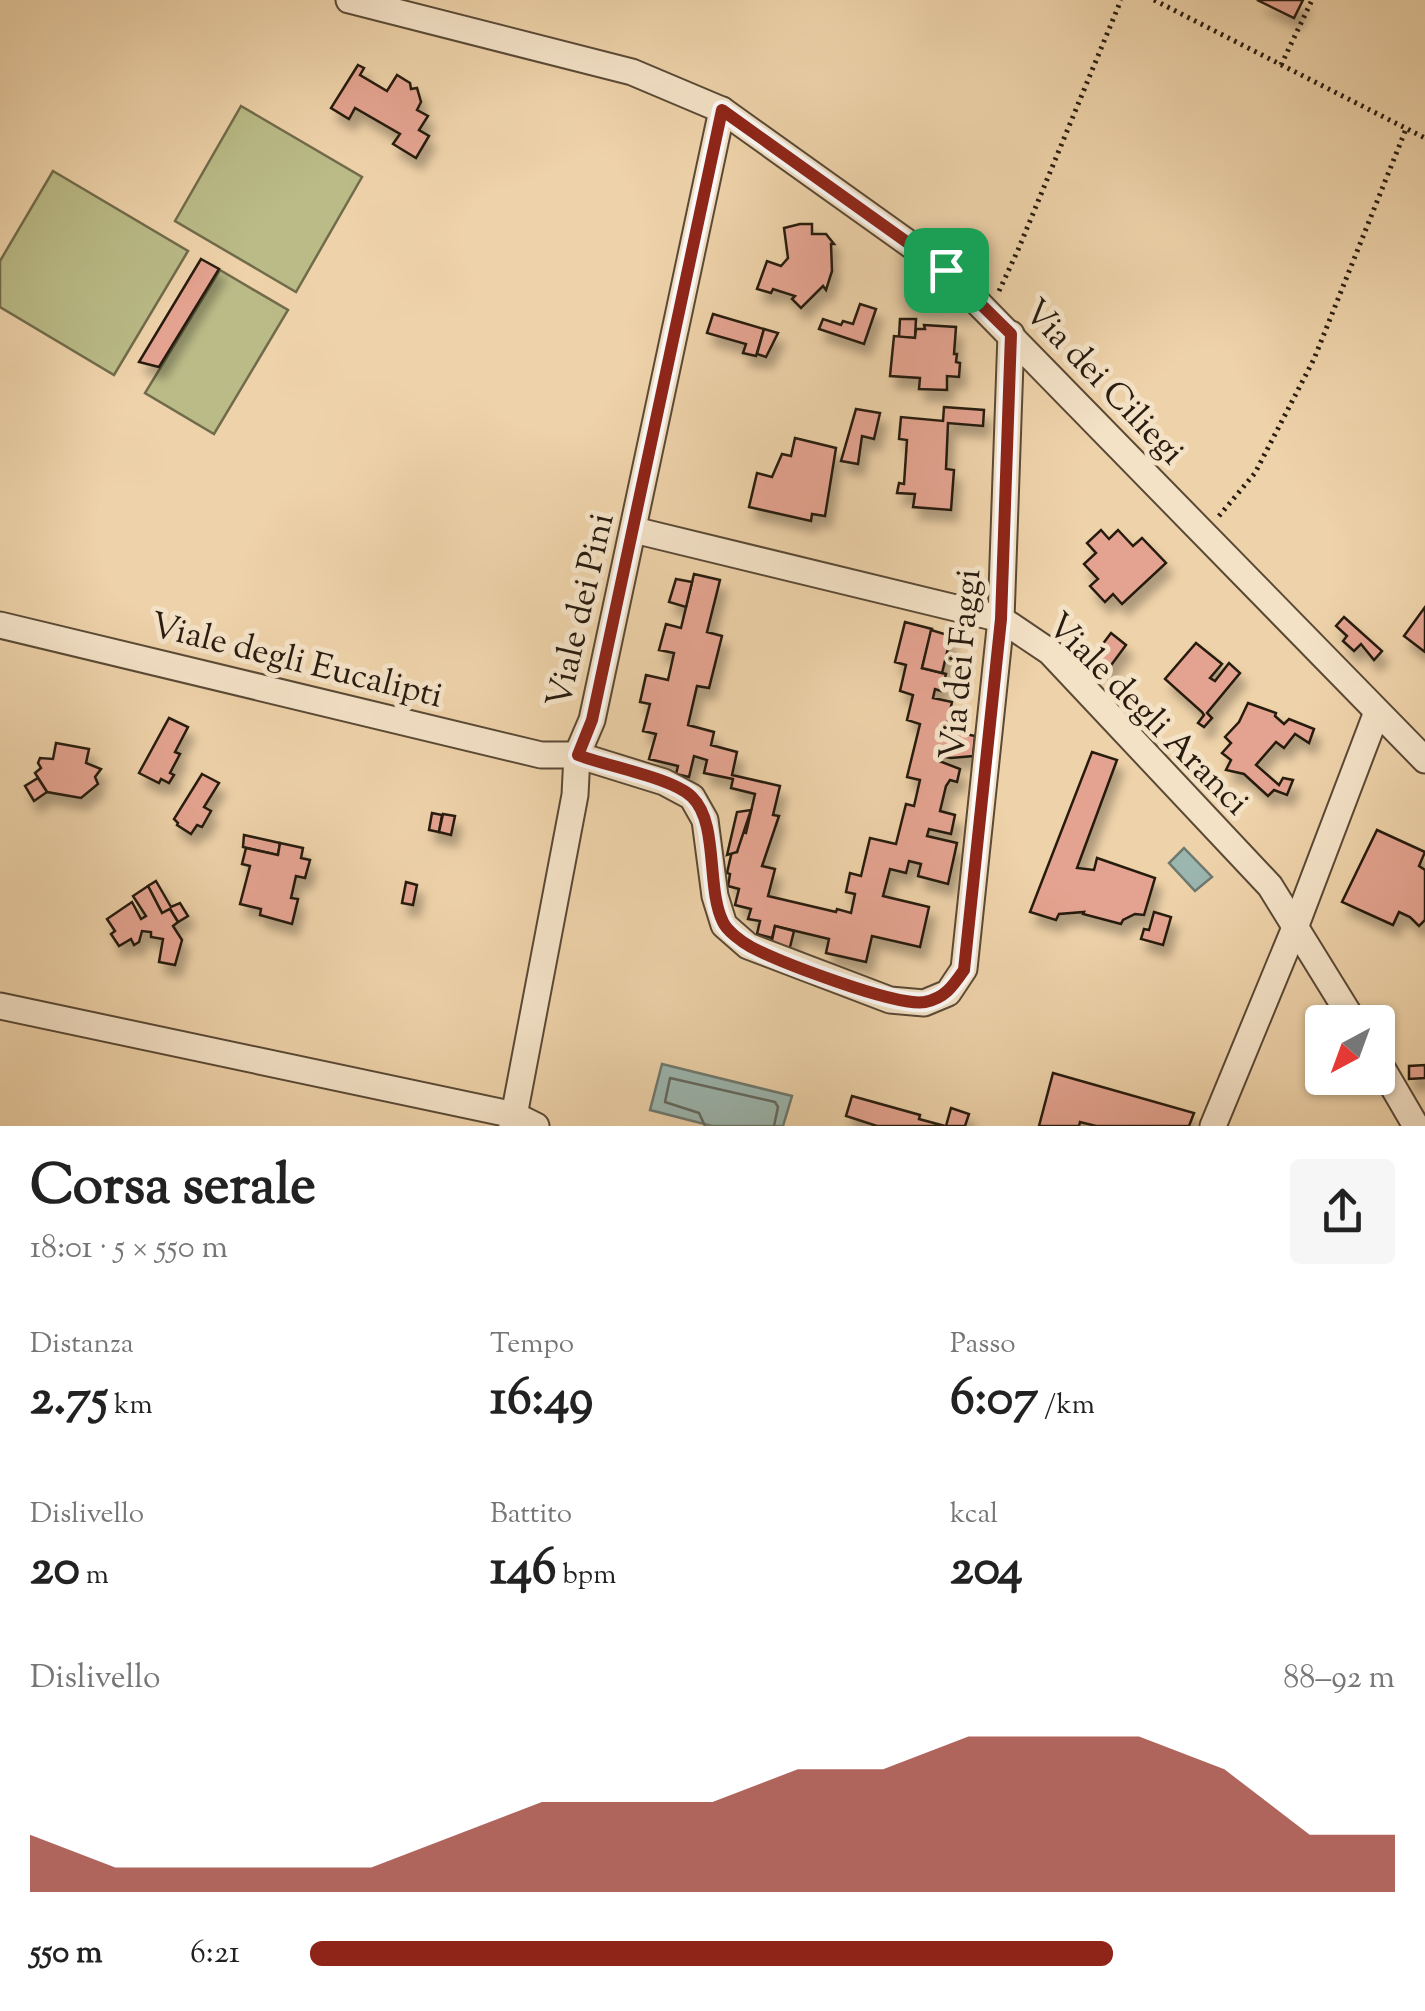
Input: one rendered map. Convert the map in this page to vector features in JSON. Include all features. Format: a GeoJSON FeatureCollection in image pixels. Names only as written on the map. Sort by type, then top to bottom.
{"type":"FeatureCollection","features":[{"type":"Feature","properties":{"kind":"street","name":"Via dei Ciliegi"},"geometry":{"type":"LineString","coordinates":[[349,0],[632,72],[722,110],[946,270],[1425,760]]}},
{"type":"Feature","properties":{"kind":"street","name":"Viale dei Pini"},"geometry":{"type":"LineString","coordinates":[[521,1122],[575,796],[578,755],[592,720],[722,110]]}},
{"type":"Feature","properties":{"kind":"street","name":"Via dei Faggi"},"geometry":{"type":"LineString","coordinates":[[948,993],[964,970],[1001,619],[1011,334]]}},
{"type":"Feature","properties":{"kind":"street","name":"Viale degli Aranci"},"geometry":{"type":"LineString","coordinates":[[634,530],[1001,619],[1050,652],[1270,886],[1344,1005]]}},
{"type":"Feature","properties":{"kind":"street","name":"Viale degli Eucalipti"},"geometry":{"type":"LineString","coordinates":[[0,625],[541,754],[578,755],[664,782],[692,797],[705,820],[715,896],[724,925],[748,946],[890,1000],[924,1002],[948,993]]}},
{"type":"Feature","properties":{"kind":"street"},"geometry":{"type":"LineString","coordinates":[[1213,1126],[1296,925],[1377,712]]}},
{"type":"Feature","properties":{"kind":"street"},"geometry":{"type":"LineString","coordinates":[[0,1006],[521,1122]]}},
{"type":"Feature","properties":{"kind":"street"},"geometry":{"type":"LineString","coordinates":[[1395,1090],[1416,1126]]}},
{"type":"Feature","properties":{"kind":"path"},"geometry":{"type":"LineString","coordinates":[[988,312],[1018,250],[1121,0]]}},
{"type":"Feature","properties":{"kind":"path"},"geometry":{"type":"LineString","coordinates":[[1154,0],[1425,138]]}},
{"type":"Feature","properties":{"kind":"path"},"geometry":{"type":"LineString","coordinates":[[1281,65],[1312,0]]}},
{"type":"Feature","properties":{"kind":"path"},"geometry":{"type":"LineString","coordinates":[[1204,534],[1255,473],[1314,359],[1406,129]]}},
{"type":"Feature","properties":{"kind":"green space"},"geometry":{"type":"Polygon","coordinates":[[[241,106],[362,177],[296,292],[175,221],[241,106]]]}},
{"type":"Feature","properties":{"kind":"green space"},"geometry":{"type":"Polygon","coordinates":[[[53,171],[188,251],[114,375],[0,307],[0,261],[53,171]]]}},
{"type":"Feature","properties":{"kind":"green space"},"geometry":{"type":"Polygon","coordinates":[[[220,270],[288,310],[214,434],[145,393],[220,270]]]}},
{"type":"Feature","properties":{"kind":"water"},"geometry":{"type":"Polygon","coordinates":[[[1184,848],[1212,877],[1195,891],[1169,863],[1184,848]]]}},
{"type":"Feature","properties":{"kind":"water"},"geometry":{"type":"Polygon","coordinates":[[[662,1064],[792,1096],[783,1126],[712,1126],[650,1110],[662,1064]]]}},
{"type":"Feature","properties":{"kind":"building"},"geometry":{"type":"Polygon","coordinates":[[[1257,0],[1303,0],[1294,18],[1257,0]]]}},
{"type":"Feature","properties":{"kind":"building"},"geometry":{"type":"Polygon","coordinates":[[[358,65],[364,68],[360,75],[387,91],[397,75],[410,83],[411,89],[417,88],[421,102],[417,110],[428,116],[419,130],[429,136],[416,158],[393,144],[400,134],[355,108],[349,119],[331,108],[358,65]]]}},
{"type":"Feature","properties":{"kind":"building"},"geometry":{"type":"Polygon","coordinates":[[[812,224],[812,234],[826,234],[834,244],[826,290],[823,286],[801,308],[792,299],[795,296],[757,289],[767,261],[781,266],[788,258],[784,228],[812,224]]]}},
{"type":"Feature","properties":{"kind":"building"},"geometry":{"type":"Polygon","coordinates":[[[201,259],[219,269],[159,367],[139,362],[201,259]]]}},
{"type":"Feature","properties":{"kind":"building"},"geometry":{"type":"Polygon","coordinates":[[[860,304],[876,309],[864,344],[819,329],[823,319],[853,324],[860,304]]]}},
{"type":"Feature","properties":{"kind":"building"},"geometry":{"type":"Polygon","coordinates":[[[713,314],[764,329],[756,356],[743,353],[746,344],[707,333],[713,314]]]}},
{"type":"Feature","properties":{"kind":"building"},"geometry":{"type":"Polygon","coordinates":[[[900,319],[916,319],[915,338],[899,337],[900,319]]]}},
{"type":"Feature","properties":{"kind":"building"},"geometry":{"type":"Polygon","coordinates":[[[924,325],[956,327],[954,354],[960,363],[959,377],[947,376],[947,390],[919,389],[920,378],[890,376],[894,336],[915,338],[916,329],[925,329],[924,325]]]}},
{"type":"Feature","properties":{"kind":"building"},"geometry":{"type":"Polygon","coordinates":[[[764,329],[778,333],[766,357],[757,354],[764,329]]]}},
{"type":"Feature","properties":{"kind":"building"},"geometry":{"type":"Polygon","coordinates":[[[944,407],[984,410],[983,426],[948,423],[946,469],[954,470],[951,510],[913,507],[915,494],[897,493],[899,483],[904,484],[907,440],[899,439],[901,417],[943,421],[944,407]]]}},
{"type":"Feature","properties":{"kind":"building"},"geometry":{"type":"Polygon","coordinates":[[[856,409],[880,413],[874,439],[862,436],[858,464],[841,461],[856,409]]]}},
{"type":"Feature","properties":{"kind":"building"},"geometry":{"type":"Polygon","coordinates":[[[795,438],[836,448],[825,516],[812,514],[811,521],[749,507],[757,473],[772,477],[782,454],[791,456],[795,438]]]}},
{"type":"Feature","properties":{"kind":"building"},"geometry":{"type":"Polygon","coordinates":[[[1101,530],[1109,539],[1118,530],[1133,546],[1142,538],[1166,563],[1122,604],[1113,594],[1105,602],[1090,586],[1098,579],[1084,564],[1096,553],[1087,543],[1101,530]]]}},
{"type":"Feature","properties":{"kind":"building"},"geometry":{"type":"Polygon","coordinates":[[[694,574],[720,580],[707,632],[722,636],[709,688],[697,686],[688,725],[714,732],[711,745],[737,752],[732,775],[780,786],[773,815],[779,816],[762,866],[775,869],[768,896],[836,912],[837,909],[851,913],[855,894],[846,892],[850,873],[861,876],[870,838],[896,844],[906,804],[914,806],[920,780],[907,777],[920,724],[907,720],[913,695],[900,691],[906,665],[895,662],[905,622],[932,629],[922,668],[946,674],[941,691],[935,689],[933,698],[952,702],[946,730],[975,736],[973,756],[940,756],[939,761],[960,769],[957,782],[950,780],[946,786],[940,811],[955,815],[951,834],[929,829],[927,836],[957,843],[948,884],[918,876],[921,864],[909,861],[906,873],[890,869],[883,896],[929,907],[920,947],[872,936],[866,962],[826,953],[829,939],[775,926],[772,938],[757,934],[760,921],[748,919],[751,909],[735,905],[739,889],[728,886],[727,873],[732,851],[737,852],[742,832],[746,833],[755,794],[731,788],[733,779],[704,773],[707,760],[694,756],[689,777],[676,774],[678,766],[649,759],[656,734],[643,731],[650,704],[640,702],[646,675],[668,680],[674,653],[659,650],[666,624],[681,628],[694,574]]]}},
{"type":"Feature","properties":{"kind":"building"},"geometry":{"type":"Polygon","coordinates":[[[676,579],[692,582],[686,607],[669,602],[676,579]]]}},
{"type":"Feature","properties":{"kind":"building"},"geometry":{"type":"Polygon","coordinates":[[[1425,607],[1425,652],[1404,636],[1425,607]]]}},
{"type":"Feature","properties":{"kind":"building"},"geometry":{"type":"Polygon","coordinates":[[[1344,617],[1382,651],[1374,660],[1361,644],[1354,651],[1343,641],[1347,636],[1336,626],[1344,617]]]}},
{"type":"Feature","properties":{"kind":"building"},"geometry":{"type":"Polygon","coordinates":[[[931,630],[951,636],[942,673],[922,668],[931,630]]]}},
{"type":"Feature","properties":{"kind":"building"},"geometry":{"type":"Polygon","coordinates":[[[1111,633],[1126,645],[1106,672],[1090,661],[1111,633]]]}},
{"type":"Feature","properties":{"kind":"building"},"geometry":{"type":"Polygon","coordinates":[[[1196,643],[1222,664],[1210,678],[1215,681],[1229,663],[1240,673],[1207,713],[1212,718],[1204,727],[1198,723],[1202,712],[1165,679],[1196,643]]]}},
{"type":"Feature","properties":{"kind":"building"},"geometry":{"type":"Polygon","coordinates":[[[1248,703],[1276,713],[1284,724],[1289,719],[1314,729],[1309,743],[1295,734],[1284,748],[1276,742],[1256,765],[1279,785],[1283,778],[1293,780],[1287,795],[1274,790],[1268,796],[1244,774],[1226,770],[1231,760],[1222,753],[1231,743],[1225,737],[1239,722],[1248,703]]]}},
{"type":"Feature","properties":{"kind":"building"},"geometry":{"type":"Polygon","coordinates":[[[169,718],[188,727],[175,752],[180,754],[170,773],[174,775],[169,783],[161,779],[159,783],[139,773],[169,718]]]}},
{"type":"Feature","properties":{"kind":"building"},"geometry":{"type":"Polygon","coordinates":[[[56,743],[89,749],[86,763],[101,769],[95,777],[98,784],[81,798],[47,792],[35,773],[41,768],[40,758],[53,759],[56,743]]]}},
{"type":"Feature","properties":{"kind":"building"},"geometry":{"type":"Polygon","coordinates":[[[1092,752],[1117,760],[1077,868],[1094,870],[1097,858],[1155,878],[1144,915],[1135,914],[1121,924],[1084,912],[1059,914],[1056,920],[1030,912],[1092,752]]]}},
{"type":"Feature","properties":{"kind":"building"},"geometry":{"type":"Polygon","coordinates":[[[202,774],[219,783],[204,807],[211,811],[202,827],[197,825],[191,834],[174,819],[202,774]]]}},
{"type":"Feature","properties":{"kind":"building"},"geometry":{"type":"Polygon","coordinates":[[[38,778],[47,792],[34,801],[25,786],[38,778]]]}},
{"type":"Feature","properties":{"kind":"building"},"geometry":{"type":"Polygon","coordinates":[[[751,810],[737,852],[727,855],[737,812],[751,810]]]}},
{"type":"Feature","properties":{"kind":"building"},"geometry":{"type":"Polygon","coordinates":[[[432,813],[442,815],[439,832],[429,830],[432,813]]]}},
{"type":"Feature","properties":{"kind":"building"},"geometry":{"type":"Polygon","coordinates":[[[443,814],[455,816],[451,835],[439,832],[443,814]]]}},
{"type":"Feature","properties":{"kind":"building"},"geometry":{"type":"Polygon","coordinates":[[[1377,830],[1425,852],[1419,866],[1425,870],[1425,920],[1419,926],[1399,912],[1393,925],[1342,902],[1377,830]]]}},
{"type":"Feature","properties":{"kind":"building"},"geometry":{"type":"Polygon","coordinates":[[[244,835],[280,843],[278,855],[243,847],[244,835]]]}},
{"type":"Feature","properties":{"kind":"building"},"geometry":{"type":"Polygon","coordinates":[[[280,843],[303,848],[301,858],[310,860],[305,878],[296,876],[291,898],[298,899],[292,924],[260,915],[261,909],[240,904],[250,866],[242,864],[246,848],[278,855],[280,843]]]}},
{"type":"Feature","properties":{"kind":"building"},"geometry":{"type":"Polygon","coordinates":[[[156,881],[171,907],[180,903],[188,916],[178,922],[170,909],[162,913],[148,886],[156,881]]]}},
{"type":"Feature","properties":{"kind":"building"},"geometry":{"type":"Polygon","coordinates":[[[406,882],[417,885],[413,905],[402,903],[406,882]]]}},
{"type":"Feature","properties":{"kind":"building"},"geometry":{"type":"Polygon","coordinates":[[[148,886],[162,913],[170,909],[178,922],[173,926],[182,940],[175,965],[159,962],[163,939],[151,937],[151,932],[142,931],[134,945],[131,939],[119,946],[111,934],[115,931],[107,919],[132,902],[141,919],[146,916],[133,896],[148,886]]]}},
{"type":"Feature","properties":{"kind":"building"},"geometry":{"type":"Polygon","coordinates":[[[1154,912],[1171,917],[1163,945],[1141,939],[1144,929],[1149,930],[1154,912]]]}},
{"type":"Feature","properties":{"kind":"building"},"geometry":{"type":"Polygon","coordinates":[[[775,926],[794,931],[789,951],[771,945],[775,926]]]}},
{"type":"Feature","properties":{"kind":"building"},"geometry":{"type":"Polygon","coordinates":[[[1425,1065],[1425,1078],[1409,1079],[1409,1066],[1425,1065]]]}},
{"type":"Feature","properties":{"kind":"building"},"geometry":{"type":"Polygon","coordinates":[[[1053,1073],[1194,1113],[1189,1126],[1096,1126],[1080,1122],[1079,1126],[1039,1126],[1053,1073]]]}},
{"type":"Feature","properties":{"kind":"building"},"geometry":{"type":"Polygon","coordinates":[[[852,1096],[945,1126],[877,1126],[846,1116],[852,1096]]]}},
{"type":"Feature","properties":{"kind":"building"},"geometry":{"type":"Polygon","coordinates":[[[951,1108],[969,1114],[965,1126],[946,1126],[951,1108]]]}},
{"type":"Feature","properties":{"kind":"route"},"geometry":{"type":"LineString","coordinates":[[722,110],[946,270],[1011,334],[1001,619],[964,970],[948,993],[924,1002],[890,1000],[748,946],[724,925],[715,896],[705,820],[692,797],[664,782],[578,755],[592,720],[722,110]]}}]}
